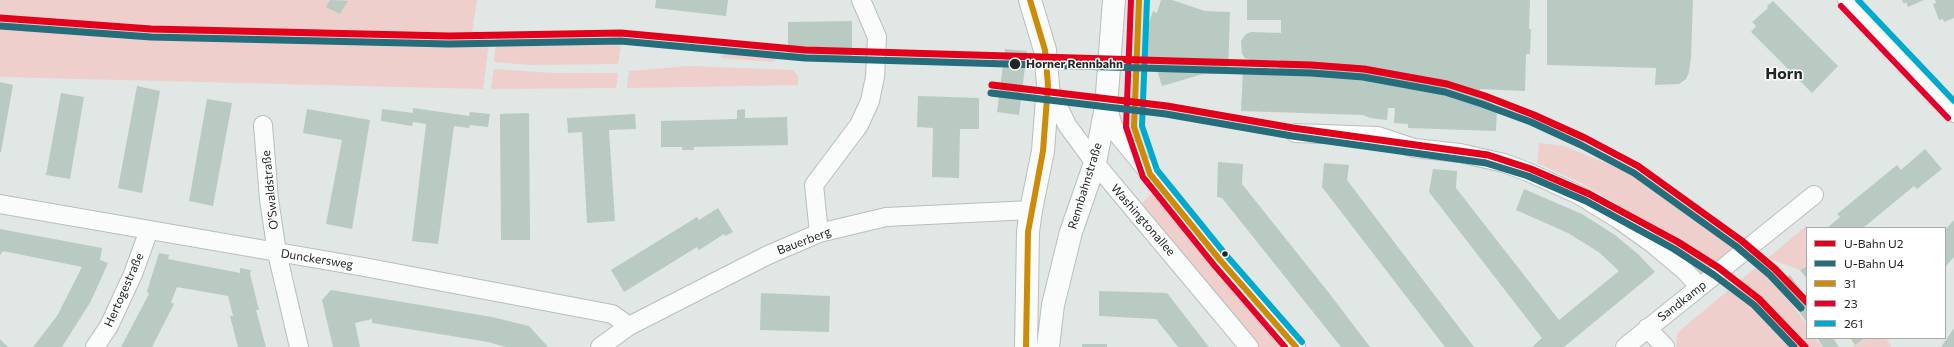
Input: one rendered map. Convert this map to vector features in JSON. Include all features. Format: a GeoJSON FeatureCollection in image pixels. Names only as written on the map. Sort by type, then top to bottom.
{"type":"FeatureCollection","features":[{"type":"Feature","properties":{"kind":"main road"},"geometry":{"type":"LineString","coordinates":[[1026,347],[1028,232],[1042,151],[1048,85],[1045,50],[1030,0]]}},
{"type":"Feature","properties":{"kind":"main road","name":"Rennbahnstraße"},"geometry":{"type":"LineString","coordinates":[[1048,347],[1053,305],[1071,232],[1095,163],[1106,106],[1114,0]]}},
{"type":"Feature","properties":{"kind":"street"},"geometry":{"type":"LineString","coordinates":[[819,233],[814,185],[855,132],[870,101],[875,77],[877,38],[861,0]]}},
{"type":"Feature","properties":{"kind":"street"},"geometry":{"type":"LineString","coordinates":[[1847,0],[1933,89],[1954,113]]}},
{"type":"Feature","properties":{"kind":"street","name":"Washingtonallee"},"geometry":{"type":"LineString","coordinates":[[1048,85],[1068,124],[1095,163],[1249,347]]}},
{"type":"Feature","properties":{"kind":"street"},"geometry":{"type":"LineString","coordinates":[[1106,106],[1113,126],[1119,136],[1220,260],[1296,347]]}},
{"type":"Feature","properties":{"kind":"street","name":"O'Swaldstraße"},"geometry":{"type":"LineString","coordinates":[[264,125],[269,199],[277,253],[299,347]]}},
{"type":"Feature","properties":{"kind":"street"},"geometry":{"type":"LineString","coordinates":[[1295,133],[1378,136],[1414,148],[1460,153],[1504,163],[1528,172],[1579,195],[1618,219],[1658,248],[1684,270],[1700,287]]}},
{"type":"Feature","properties":{"kind":"street","name":"Sandkamp"},"geometry":{"type":"LineString","coordinates":[[1625,347],[1814,195]]}},
{"type":"Feature","properties":{"kind":"street","name":"Dunckersweg"},"geometry":{"type":"LineString","coordinates":[[0,204],[364,267],[612,314],[629,326]]}},
{"type":"Feature","properties":{"kind":"street","name":"Bauerberg"},"geometry":{"type":"LineString","coordinates":[[600,347],[629,326],[766,256],[819,233],[886,217],[1031,210]]}},
{"type":"Feature","properties":{"kind":"street","name":"Hertogestraße"},"geometry":{"type":"LineString","coordinates":[[95,347],[109,326],[133,274],[149,230]]}},
{"type":"Feature","properties":{"kind":"street"},"geometry":{"type":"LineString","coordinates":[[1647,328],[1665,347]]}},
{"type":"Feature","properties":{"kind":"shaded area"},"geometry":{"type":"Polygon","coordinates":[[[0,0],[477,0],[472,31],[490,33],[483,89],[0,77],[0,0]]]}},
{"type":"Feature","properties":{"kind":"shaded area"},"geometry":{"type":"Polygon","coordinates":[[[497,32],[621,46],[618,64],[530,65],[494,62],[497,32]]]}},
{"type":"Feature","properties":{"kind":"shaded area"},"geometry":{"type":"Polygon","coordinates":[[[769,47],[777,54],[777,59],[772,62],[721,58],[721,55],[769,47]]]}},
{"type":"Feature","properties":{"kind":"shaded area"},"geometry":{"type":"Polygon","coordinates":[[[689,66],[793,70],[798,76],[798,85],[627,88],[629,71],[689,66]]]}},
{"type":"Feature","properties":{"kind":"shaded area"},"geometry":{"type":"Polygon","coordinates":[[[494,69],[554,73],[618,73],[616,88],[491,89],[494,69]]]}},
{"type":"Feature","properties":{"kind":"shaded area"},"geometry":{"type":"Polygon","coordinates":[[[1539,143],[1564,146],[1630,173],[1739,247],[1701,277],[1677,251],[1658,234],[1620,206],[1581,183],[1537,163],[1539,143]]]}},
{"type":"Feature","properties":{"kind":"shaded area"},"geometry":{"type":"Polygon","coordinates":[[[1154,191],[1288,347],[1259,347],[1257,345],[1142,203],[1154,191]]]}},
{"type":"Feature","properties":{"kind":"shaded area"},"geometry":{"type":"Polygon","coordinates":[[[1806,226],[1806,266],[1800,270],[1768,258],[1806,226]]]}},
{"type":"Feature","properties":{"kind":"shaded area"},"geometry":{"type":"Polygon","coordinates":[[[1760,264],[1787,276],[1777,283],[1806,325],[1806,339],[1816,339],[1822,347],[1676,347],[1677,333],[1760,264]]]}},
{"type":"Feature","properties":{"kind":"shaded area"},"geometry":{"type":"Polygon","coordinates":[[[1866,339],[1887,339],[1891,347],[1852,347],[1866,339]]]}},
{"type":"Feature","properties":{"kind":"building"},"geometry":{"type":"Polygon","coordinates":[[[330,0],[348,1],[340,14],[326,7],[330,0]]]}},
{"type":"Feature","properties":{"kind":"building"},"geometry":{"type":"Polygon","coordinates":[[[656,0],[728,0],[726,16],[655,8],[656,0]]]}},
{"type":"Feature","properties":{"kind":"building"},"geometry":{"type":"Polygon","coordinates":[[[1161,0],[1172,0],[1205,11],[1230,12],[1228,74],[1203,74],[1162,86],[1157,70],[1152,72],[1143,41],[1153,11],[1157,13],[1161,0]]]}},
{"type":"Feature","properties":{"kind":"building"},"geometry":{"type":"Polygon","coordinates":[[[1247,0],[1530,0],[1530,54],[1526,54],[1525,91],[1480,89],[1480,96],[1489,97],[1489,101],[1497,107],[1496,131],[1408,128],[1408,124],[1394,123],[1395,108],[1388,108],[1387,120],[1370,118],[1363,115],[1241,111],[1243,69],[1279,70],[1280,60],[1251,60],[1245,58],[1242,54],[1241,41],[1246,34],[1251,32],[1281,33],[1281,20],[1247,20],[1247,0]]]}},
{"type":"Feature","properties":{"kind":"building"},"geometry":{"type":"Polygon","coordinates":[[[1547,0],[1693,0],[1691,57],[1689,72],[1686,79],[1679,84],[1655,85],[1656,68],[1547,65],[1547,0]]]}},
{"type":"Feature","properties":{"kind":"building"},"geometry":{"type":"Polygon","coordinates":[[[1902,0],[1924,0],[1908,7],[1906,2],[1904,4],[1902,0]]]}},
{"type":"Feature","properties":{"kind":"building"},"geometry":{"type":"Polygon","coordinates":[[[1935,0],[1954,0],[1954,18],[1944,22],[1943,19],[1939,20],[1933,4],[1936,3],[1935,0]]]}},
{"type":"Feature","properties":{"kind":"building"},"geometry":{"type":"Polygon","coordinates":[[[1773,1],[1838,66],[1812,93],[1751,32],[1756,26],[1752,22],[1768,8],[1767,6],[1773,1]]]}},
{"type":"Feature","properties":{"kind":"building"},"geometry":{"type":"Polygon","coordinates":[[[852,21],[852,56],[788,56],[788,22],[852,21]]]}},
{"type":"Feature","properties":{"kind":"building"},"geometry":{"type":"Polygon","coordinates":[[[1005,49],[1027,51],[1019,115],[997,112],[1005,49]]]}},
{"type":"Feature","properties":{"kind":"building"},"geometry":{"type":"Polygon","coordinates":[[[0,82],[13,85],[1,152],[0,152],[0,82]]]}},
{"type":"Feature","properties":{"kind":"building"},"geometry":{"type":"Polygon","coordinates":[[[137,86],[160,91],[142,193],[118,188],[137,86]]]}},
{"type":"Feature","properties":{"kind":"building"},"geometry":{"type":"Polygon","coordinates":[[[61,93],[84,97],[70,179],[46,175],[61,93]]]}},
{"type":"Feature","properties":{"kind":"building"},"geometry":{"type":"Polygon","coordinates":[[[918,96],[979,98],[979,129],[960,129],[959,178],[932,177],[933,128],[917,127],[918,96]]]}},
{"type":"Feature","properties":{"kind":"building"},"geometry":{"type":"Polygon","coordinates":[[[207,99],[232,103],[213,206],[189,201],[207,99]]]}},
{"type":"Feature","properties":{"kind":"building"},"geometry":{"type":"Polygon","coordinates":[[[413,108],[469,116],[470,112],[490,114],[488,127],[470,125],[469,128],[454,126],[438,244],[412,241],[426,124],[413,122],[412,126],[381,121],[382,109],[413,113],[413,108]]]}},
{"type":"Feature","properties":{"kind":"building"},"geometry":{"type":"Polygon","coordinates":[[[307,109],[370,120],[352,229],[326,224],[342,140],[303,133],[307,109]]]}},
{"type":"Feature","properties":{"kind":"building"},"geometry":{"type":"Polygon","coordinates":[[[745,109],[745,118],[787,117],[788,145],[694,147],[694,150],[682,150],[682,147],[661,147],[661,121],[737,119],[737,110],[745,109]]]}},
{"type":"Feature","properties":{"kind":"building"},"geometry":{"type":"Polygon","coordinates":[[[529,113],[530,240],[501,240],[500,114],[529,113]]]}},
{"type":"Feature","properties":{"kind":"building"},"geometry":{"type":"Polygon","coordinates":[[[635,114],[636,129],[609,130],[615,221],[587,223],[582,132],[568,133],[567,118],[635,114]]]}},
{"type":"Feature","properties":{"kind":"building"},"geometry":{"type":"Polygon","coordinates":[[[1925,149],[1942,169],[1917,189],[1914,186],[1864,227],[1828,227],[1840,217],[1837,214],[1897,165],[1901,170],[1925,149]]]}},
{"type":"Feature","properties":{"kind":"building"},"geometry":{"type":"Polygon","coordinates":[[[1218,162],[1243,164],[1242,184],[1370,347],[1341,347],[1222,198],[1217,197],[1218,162]]]}},
{"type":"Feature","properties":{"kind":"building"},"geometry":{"type":"Polygon","coordinates":[[[1324,163],[1349,165],[1347,180],[1474,347],[1445,347],[1322,187],[1324,163]]]}},
{"type":"Feature","properties":{"kind":"building"},"geometry":{"type":"Polygon","coordinates":[[[1433,169],[1457,171],[1456,188],[1559,320],[1619,271],[1600,253],[1568,233],[1516,210],[1524,189],[1582,214],[1615,235],[1639,255],[1655,272],[1564,347],[1532,347],[1542,338],[1429,192],[1433,169]]]}},
{"type":"Feature","properties":{"kind":"building"},"geometry":{"type":"Polygon","coordinates":[[[718,208],[733,232],[725,236],[724,234],[699,250],[697,247],[624,292],[611,270],[697,217],[699,220],[718,208]]]}},
{"type":"Feature","properties":{"kind":"building"},"geometry":{"type":"Polygon","coordinates":[[[1954,220],[1954,257],[1946,266],[1946,229],[1954,220]]]}},
{"type":"Feature","properties":{"kind":"building"},"geometry":{"type":"Polygon","coordinates":[[[0,229],[102,248],[100,260],[108,263],[91,301],[62,347],[33,347],[57,316],[82,267],[3,251],[0,255],[0,229]]]}},
{"type":"Feature","properties":{"kind":"building"},"geometry":{"type":"Polygon","coordinates":[[[159,253],[169,255],[168,259],[240,273],[240,268],[251,270],[250,274],[259,310],[256,310],[266,347],[238,347],[230,316],[233,316],[228,296],[177,287],[171,302],[174,304],[152,347],[121,347],[149,294],[147,291],[159,253]]]}},
{"type":"Feature","properties":{"kind":"building"},"geometry":{"type":"Polygon","coordinates":[[[1806,267],[1806,278],[1800,270],[1806,267]]]}},
{"type":"Feature","properties":{"kind":"building"},"geometry":{"type":"Polygon","coordinates":[[[1790,275],[1806,299],[1806,322],[1779,282],[1790,275]]]}},
{"type":"Feature","properties":{"kind":"building"},"geometry":{"type":"Polygon","coordinates":[[[331,290],[492,317],[529,326],[548,347],[506,347],[488,342],[372,323],[372,319],[355,323],[360,347],[333,347],[322,300],[331,290]]]}},
{"type":"Feature","properties":{"kind":"building"},"geometry":{"type":"Polygon","coordinates":[[[1099,291],[1167,293],[1209,347],[1178,347],[1156,319],[1099,316],[1099,291]]]}},
{"type":"Feature","properties":{"kind":"building"},"geometry":{"type":"Polygon","coordinates":[[[761,293],[830,296],[829,332],[760,330],[761,293]]]}},
{"type":"Feature","properties":{"kind":"building"},"geometry":{"type":"Polygon","coordinates":[[[1954,328],[1954,347],[1941,347],[1954,328]]]}},
{"type":"Feature","properties":{"kind":"building"},"geometry":{"type":"Polygon","coordinates":[[[0,339],[8,347],[0,347],[0,339]]]}},
{"type":"Feature","properties":{"kind":"building"},"geometry":{"type":"Polygon","coordinates":[[[1818,339],[1834,339],[1839,347],[1823,347],[1818,339]]]}},
{"type":"Feature","properties":{"kind":"building"},"geometry":{"type":"Polygon","coordinates":[[[1851,339],[1864,339],[1855,345],[1851,339]]]}},
{"type":"Feature","properties":{"kind":"building"},"geometry":{"type":"Polygon","coordinates":[[[1082,344],[1107,344],[1107,347],[1082,347],[1082,344]]]}},
{"type":"Feature","properties":{"kind":"metro line","name":"U2"},"geometry":{"type":"LineString","coordinates":[[0,18],[151,29],[449,36],[621,33],[805,50],[1311,65],[1364,69],[1447,84],[1485,96],[1534,115],[1585,138],[1638,166],[1742,241],[1775,269],[1806,301]]}},
{"type":"Feature","properties":{"kind":"metro line","name":"U4"},"geometry":{"type":"LineString","coordinates":[[0,26],[151,37],[449,44],[621,41],[805,58],[1311,73],[1363,77],[1445,92],[1531,122],[1581,145],[1634,173],[1737,247],[1770,275],[1801,308]]}},
{"type":"Feature","properties":{"kind":"metro line","name":"U2"},"geometry":{"type":"LineString","coordinates":[[992,85],[1167,106],[1293,128],[1488,155],[1531,169],[1589,194],[1678,242],[1719,268],[1759,299],[1805,347]]}},
{"type":"Feature","properties":{"kind":"metro line","name":"U4"},"geometry":{"type":"LineString","coordinates":[[991,93],[1166,114],[1292,136],[1486,163],[1528,176],[1586,201],[1674,249],[1714,275],[1754,305],[1794,347]]}},
{"type":"Feature","properties":{"kind":"transit line","name":"31"},"geometry":{"type":"LineString","coordinates":[[1026,347],[1028,232],[1043,151],[1048,85],[1045,50],[1030,0]]}},
{"type":"Feature","properties":{"kind":"transit line","name":"23"},"geometry":{"type":"LineString","coordinates":[[1131,0],[1126,127],[1143,177],[1214,265],[1285,347]]}},
{"type":"Feature","properties":{"kind":"transit line","name":"31"},"geometry":{"type":"LineString","coordinates":[[1139,0],[1134,127],[1150,174],[1220,260],[1296,347]]}},
{"type":"Feature","properties":{"kind":"transit line","name":"261"},"geometry":{"type":"LineString","coordinates":[[1147,0],[1142,126],[1157,170],[1226,255],[1302,342]]}},
{"type":"Feature","properties":{"kind":"transit line","name":"261"},"geometry":{"type":"LineString","coordinates":[[1858,0],[1954,101]]}},
{"type":"Feature","properties":{"kind":"transit line","name":"23"},"geometry":{"type":"LineString","coordinates":[[1841,6],[1948,118]]}},
{"type":"Feature","properties":{"kind":"place","name":"Horner Rennbahn"},"geometry":{"type":"Point","coordinates":[1015,64]}},
{"type":"Feature","properties":{"kind":"district","name":"Horn"},"geometry":{"type":"Point","coordinates":[1784,74]}}]}
